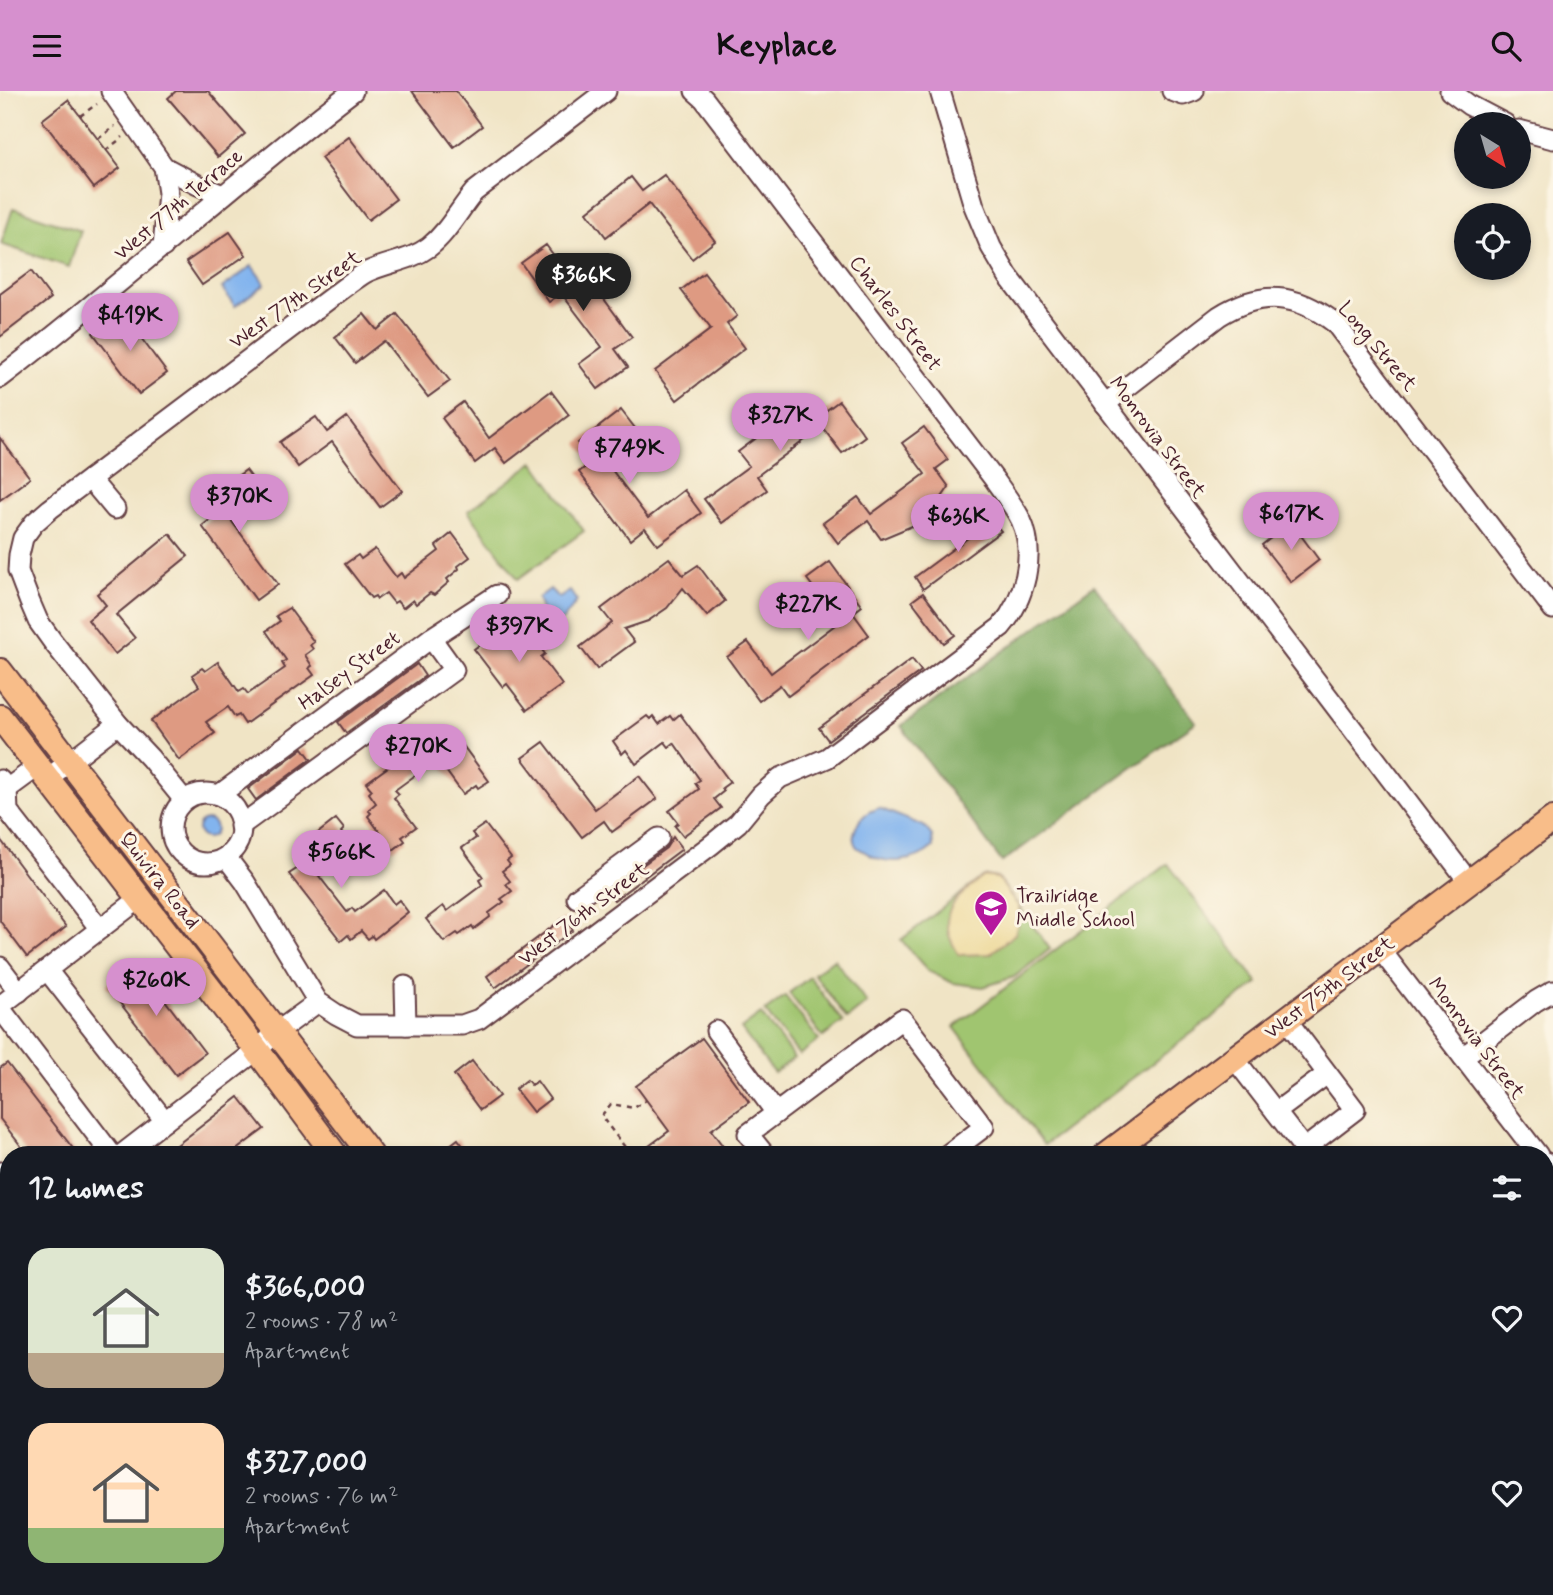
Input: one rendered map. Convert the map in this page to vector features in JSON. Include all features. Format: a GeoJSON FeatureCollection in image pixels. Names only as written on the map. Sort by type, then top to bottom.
{"type":"FeatureCollection","features":[{"type":"Feature","properties":{"kind":"main road","name":"Quivira Road"},"geometry":{"type":"LineString","coordinates":[[0,671],[364,1146]]}},
{"type":"Feature","properties":{"kind":"main road","name":"Quivira Road"},"geometry":{"type":"LineString","coordinates":[[0,717],[328,1146]]}},
{"type":"Feature","properties":{"kind":"main road","name":"West 75th Street"},"geometry":{"type":"LineString","coordinates":[[1124,1146],[1234,1058],[1553,819]]}},
{"type":"Feature","properties":{"kind":"street","name":"West 77th Terrace"},"geometry":{"type":"LineString","coordinates":[[0,378],[56,336],[223,195],[353,91]]}},
{"type":"Feature","properties":{"kind":"street","name":"West 77th Street"},"geometry":{"type":"LineString","coordinates":[[118,724],[38,621],[18,571],[23,538],[34,523],[349,284],[367,272],[410,258],[429,247],[448,229],[474,192],[606,91]]}},
{"type":"Feature","properties":{"kind":"street","name":"Charles Street"},"geometry":{"type":"LineString","coordinates":[[695,91],[704,99],[1008,499],[1021,522],[1027,541],[1026,577]]}},
{"type":"Feature","properties":{"kind":"street","name":"Monrovia Street"},"geometry":{"type":"LineString","coordinates":[[940,91],[974,206],[991,247],[1008,276],[1469,883]]}},
{"type":"Feature","properties":{"kind":"street"},"geometry":{"type":"LineString","coordinates":[[1172,91],[1183,95],[1194,91]]}},
{"type":"Feature","properties":{"kind":"street"},"geometry":{"type":"LineString","coordinates":[[1450,91],[1482,112]]}},
{"type":"Feature","properties":{"kind":"street"},"geometry":{"type":"LineString","coordinates":[[111,92],[164,167],[168,193],[163,247]]}},
{"type":"Feature","properties":{"kind":"street"},"geometry":{"type":"LineString","coordinates":[[1531,133],[1553,139]]}},
{"type":"Feature","properties":{"kind":"street"},"geometry":{"type":"LineString","coordinates":[[164,167],[223,195]]}},
{"type":"Feature","properties":{"kind":"street","name":"Long Street"},"geometry":{"type":"LineString","coordinates":[[1105,404],[1232,308],[1253,300],[1274,298],[1296,301],[1319,311],[1335,323],[1553,609]]}},
{"type":"Feature","properties":{"kind":"street"},"geometry":{"type":"LineString","coordinates":[[90,479],[115,509]]}},
{"type":"Feature","properties":{"kind":"street","name":"West 76th Street"},"geometry":{"type":"LineString","coordinates":[[318,1002],[357,1025],[462,1025],[479,1019],[711,845],[738,823],[761,795],[780,778],[827,758],[1000,627],[1010,616],[1026,577]]}},
{"type":"Feature","properties":{"kind":"street"},"geometry":{"type":"LineString","coordinates":[[431,638],[497,595]]}},
{"type":"Feature","properties":{"kind":"street","name":"Halsey Street"},"geometry":{"type":"LineString","coordinates":[[219,795],[431,638],[454,670],[240,826]]}},
{"type":"Feature","properties":{"kind":"street"},"geometry":{"type":"LineString","coordinates":[[100,929],[4,814],[3,785],[69,762],[118,724],[184,800]]}},
{"type":"Feature","properties":{"kind":"street"},"geometry":{"type":"LineString","coordinates":[[195,795],[219,795],[228,801],[240,818],[239,840],[226,857],[215,862],[203,864],[191,861],[181,854],[170,832],[176,809],[184,800],[195,795]]}},
{"type":"Feature","properties":{"kind":"street"},"geometry":{"type":"LineString","coordinates":[[577,898],[659,838]]}},
{"type":"Feature","properties":{"kind":"street"},"geometry":{"type":"LineString","coordinates":[[133,1146],[318,1002],[245,882],[226,857]]}},
{"type":"Feature","properties":{"kind":"street"},"geometry":{"type":"LineString","coordinates":[[105,1146],[0,1007],[139,899]]}},
{"type":"Feature","properties":{"kind":"street","name":"Monrovia Street"},"geometry":{"type":"LineString","coordinates":[[1380,949],[1531,1146]]}},
{"type":"Feature","properties":{"kind":"street"},"geometry":{"type":"LineString","coordinates":[[0,967],[19,992]]}},
{"type":"Feature","properties":{"kind":"street"},"geometry":{"type":"LineString","coordinates":[[47,971],[165,1121]]}},
{"type":"Feature","properties":{"kind":"street"},"geometry":{"type":"LineString","coordinates":[[405,986],[406,1025]]}},
{"type":"Feature","properties":{"kind":"street"},"geometry":{"type":"LineString","coordinates":[[1463,1057],[1553,991]]}},
{"type":"Feature","properties":{"kind":"street"},"geometry":{"type":"LineString","coordinates":[[758,1146],[748,1134],[902,1019],[984,1128],[960,1146]]}},
{"type":"Feature","properties":{"kind":"street"},"geometry":{"type":"LineString","coordinates":[[1286,1019],[1355,1110],[1313,1146]]}},
{"type":"Feature","properties":{"kind":"street"},"geometry":{"type":"LineString","coordinates":[[716,1031],[776,1113]]}},
{"type":"Feature","properties":{"kind":"street"},"geometry":{"type":"LineString","coordinates":[[1234,1058],[1302,1146]]}},
{"type":"Feature","properties":{"kind":"street"},"geometry":{"type":"LineString","coordinates":[[1276,1112],[1327,1074]]}},
{"type":"Feature","properties":{"kind":"path"},"geometry":{"type":"LineString","coordinates":[[80,116],[111,92]]}},
{"type":"Feature","properties":{"kind":"path"},"geometry":{"type":"LineString","coordinates":[[98,139],[128,116]]}},
{"type":"Feature","properties":{"kind":"path"},"geometry":{"type":"LineString","coordinates":[[624,1146],[601,1116],[611,1104],[634,1108],[646,1100]]}},
{"type":"Feature","properties":{"kind":"green space"},"geometry":{"type":"Polygon","coordinates":[[[13,208],[81,231],[69,267],[1,244],[13,208]]]}},
{"type":"Feature","properties":{"kind":"green space"},"geometry":{"type":"Polygon","coordinates":[[[534,462],[584,531],[518,579],[468,511],[534,462]]]}},
{"type":"Feature","properties":{"kind":"green space"},"geometry":{"type":"Polygon","coordinates":[[[1094,585],[1196,722],[1002,862],[901,726],[1094,585]]]}},
{"type":"Feature","properties":{"kind":"green space"},"geometry":{"type":"Polygon","coordinates":[[[1168,864],[1258,983],[1044,1145],[954,1027],[1168,864]]]}},
{"type":"Feature","properties":{"kind":"green space"},"geometry":{"type":"Polygon","coordinates":[[[984,876],[998,878],[1050,949],[1014,977],[983,987],[953,983],[928,971],[901,940],[984,876]]]}},
{"type":"Feature","properties":{"kind":"green space"},"geometry":{"type":"Polygon","coordinates":[[[834,959],[867,1003],[847,1019],[814,974],[834,959]]]}},
{"type":"Feature","properties":{"kind":"green space"},"geometry":{"type":"Polygon","coordinates":[[[810,977],[843,1022],[823,1037],[789,993],[810,977]]]}},
{"type":"Feature","properties":{"kind":"green space"},"geometry":{"type":"Polygon","coordinates":[[[785,996],[819,1040],[799,1055],[765,1011],[785,996]]]}},
{"type":"Feature","properties":{"kind":"green space"},"geometry":{"type":"Polygon","coordinates":[[[761,1014],[794,1058],[774,1073],[741,1029],[761,1014]]]}},
{"type":"Feature","properties":{"kind":"sand"},"geometry":{"type":"Polygon","coordinates":[[[984,876],[998,878],[1019,907],[1020,917],[1015,934],[990,954],[959,955],[947,929],[947,919],[955,901],[984,876]]]}},
{"type":"Feature","properties":{"kind":"water"},"geometry":{"type":"Polygon","coordinates":[[[252,266],[265,284],[235,306],[222,288],[252,266]]]}},
{"type":"Feature","properties":{"kind":"water"},"geometry":{"type":"Polygon","coordinates":[[[550,589],[559,598],[570,591],[577,601],[563,620],[541,626],[534,617],[542,610],[538,598],[550,589]]]}},
{"type":"Feature","properties":{"kind":"water"},"geometry":{"type":"Polygon","coordinates":[[[879,808],[924,826],[932,836],[933,847],[918,857],[900,861],[882,859],[858,848],[854,842],[856,827],[865,815],[879,808]]]}},
{"type":"Feature","properties":{"kind":"water"},"geometry":{"type":"Polygon","coordinates":[[[207,820],[213,823],[216,829],[213,835],[207,838],[201,835],[198,829],[201,823],[207,820]]]}},
{"type":"Feature","properties":{"kind":"building"},"geometry":{"type":"Polygon","coordinates":[[[176,91],[208,91],[245,134],[218,157],[168,98],[176,91]]]}},
{"type":"Feature","properties":{"kind":"building"},"geometry":{"type":"Polygon","coordinates":[[[412,91],[456,91],[482,126],[454,147],[412,91]]]}},
{"type":"Feature","properties":{"kind":"building"},"geometry":{"type":"Polygon","coordinates":[[[68,100],[120,168],[94,188],[42,120],[68,100]]]}},
{"type":"Feature","properties":{"kind":"building"},"geometry":{"type":"Polygon","coordinates":[[[349,137],[396,199],[368,220],[321,158],[349,137]]]}},
{"type":"Feature","properties":{"kind":"building"},"geometry":{"type":"Polygon","coordinates":[[[664,175],[715,241],[692,259],[649,204],[606,237],[587,212],[631,177],[642,191],[664,175]]]}},
{"type":"Feature","properties":{"kind":"building"},"geometry":{"type":"Polygon","coordinates":[[[230,232],[246,255],[202,285],[186,262],[230,232]]]}},
{"type":"Feature","properties":{"kind":"building"},"geometry":{"type":"Polygon","coordinates":[[[546,245],[573,281],[584,272],[632,337],[615,349],[628,367],[598,389],[579,364],[602,347],[561,293],[549,302],[521,263],[546,245]]]}},
{"type":"Feature","properties":{"kind":"building"},"geometry":{"type":"Polygon","coordinates":[[[31,271],[51,298],[0,337],[0,294],[31,271]]]}},
{"type":"Feature","properties":{"kind":"building"},"geometry":{"type":"Polygon","coordinates":[[[704,273],[737,316],[727,324],[745,348],[677,400],[655,371],[711,329],[681,290],[704,273]]]}},
{"type":"Feature","properties":{"kind":"building"},"geometry":{"type":"Polygon","coordinates":[[[121,311],[167,373],[139,394],[93,333],[121,311]]]}},
{"type":"Feature","properties":{"kind":"building"},"geometry":{"type":"Polygon","coordinates":[[[364,314],[377,330],[397,314],[450,381],[428,397],[384,341],[355,363],[335,337],[364,314]]]}},
{"type":"Feature","properties":{"kind":"building"},"geometry":{"type":"Polygon","coordinates":[[[551,391],[569,415],[506,463],[495,448],[475,463],[442,418],[463,402],[489,438],[551,391]]]}},
{"type":"Feature","properties":{"kind":"building"},"geometry":{"type":"Polygon","coordinates":[[[839,401],[865,436],[842,453],[822,427],[757,476],[767,490],[722,523],[704,499],[749,466],[738,452],[804,402],[816,418],[839,401]]]}},
{"type":"Feature","properties":{"kind":"building"},"geometry":{"type":"Polygon","coordinates":[[[621,410],[638,432],[603,458],[648,518],[684,490],[701,513],[658,545],[645,528],[630,540],[579,472],[592,462],[578,443],[621,410]]]}},
{"type":"Feature","properties":{"kind":"building"},"geometry":{"type":"Polygon","coordinates":[[[316,417],[327,432],[347,417],[402,491],[380,507],[332,442],[298,467],[280,442],[316,417]]]}},
{"type":"Feature","properties":{"kind":"building"},"geometry":{"type":"Polygon","coordinates":[[[924,427],[948,460],[936,469],[949,487],[931,513],[912,526],[881,539],[868,521],[838,543],[823,523],[858,497],[871,514],[925,474],[902,443],[924,427]]]}},
{"type":"Feature","properties":{"kind":"building"},"geometry":{"type":"Polygon","coordinates":[[[0,438],[30,478],[0,500],[0,438]]]}},
{"type":"Feature","properties":{"kind":"building"},"geometry":{"type":"Polygon","coordinates":[[[246,470],[264,494],[230,519],[278,584],[256,600],[202,526],[222,510],[211,495],[246,470]]]}},
{"type":"Feature","properties":{"kind":"building"},"geometry":{"type":"Polygon","coordinates":[[[992,520],[1001,531],[923,589],[915,577],[992,520]]]}},
{"type":"Feature","properties":{"kind":"building"},"geometry":{"type":"Polygon","coordinates":[[[1291,522],[1319,560],[1291,582],[1262,545],[1291,522]]]}},
{"type":"Feature","properties":{"kind":"building"},"geometry":{"type":"Polygon","coordinates":[[[452,533],[470,557],[458,566],[459,569],[447,579],[449,582],[434,595],[430,593],[416,604],[413,600],[403,608],[397,601],[394,603],[386,593],[377,599],[375,596],[371,598],[345,564],[358,555],[361,559],[375,549],[396,577],[401,573],[404,578],[439,551],[436,546],[452,533]]]}},
{"type":"Feature","properties":{"kind":"building"},"geometry":{"type":"Polygon","coordinates":[[[170,534],[188,556],[116,615],[135,638],[115,654],[88,620],[106,605],[97,594],[170,534]]]}},
{"type":"Feature","properties":{"kind":"building"},"geometry":{"type":"Polygon","coordinates":[[[669,558],[683,575],[698,565],[725,601],[707,616],[683,588],[667,608],[648,621],[624,629],[634,642],[597,669],[580,647],[612,623],[601,609],[669,558]]]}},
{"type":"Feature","properties":{"kind":"building"},"geometry":{"type":"Polygon","coordinates":[[[830,562],[862,606],[853,613],[869,635],[788,696],[780,685],[759,701],[727,657],[748,642],[771,673],[839,622],[807,579],[830,562]]]}},
{"type":"Feature","properties":{"kind":"building"},"geometry":{"type":"Polygon","coordinates":[[[923,593],[955,635],[944,643],[912,601],[923,593]]]}},
{"type":"Feature","properties":{"kind":"building"},"geometry":{"type":"Polygon","coordinates":[[[289,608],[314,642],[310,645],[313,649],[305,655],[314,675],[245,724],[239,715],[235,717],[228,707],[206,722],[215,733],[179,760],[151,721],[199,686],[192,675],[202,668],[205,671],[218,662],[239,692],[244,689],[248,694],[285,668],[282,663],[286,660],[266,631],[280,621],[276,616],[289,608]]]}},
{"type":"Feature","properties":{"kind":"building"},"geometry":{"type":"Polygon","coordinates":[[[518,617],[545,654],[541,657],[562,685],[527,710],[507,684],[503,687],[474,649],[518,617]]]}},
{"type":"Feature","properties":{"kind":"building"},"geometry":{"type":"Polygon","coordinates":[[[912,659],[921,671],[828,740],[819,728],[912,659]]]}},
{"type":"Feature","properties":{"kind":"building"},"geometry":{"type":"Polygon","coordinates":[[[417,664],[425,676],[346,733],[338,722],[417,664]]]}},
{"type":"Feature","properties":{"kind":"building"},"geometry":{"type":"Polygon","coordinates":[[[680,714],[730,782],[714,799],[721,808],[683,836],[669,811],[699,789],[695,783],[700,780],[674,743],[669,747],[665,742],[636,764],[626,750],[622,754],[613,741],[647,716],[650,719],[653,716],[659,724],[670,716],[673,720],[680,714]]]}},
{"type":"Feature","properties":{"kind":"building"},"geometry":{"type":"Polygon","coordinates":[[[435,733],[441,741],[444,739],[452,750],[461,743],[489,781],[478,788],[476,785],[463,794],[441,764],[436,768],[432,763],[395,790],[399,794],[394,798],[416,827],[402,837],[405,841],[393,850],[368,816],[371,813],[368,810],[376,803],[369,793],[372,790],[366,783],[435,733]]]}},
{"type":"Feature","properties":{"kind":"building"},"geometry":{"type":"Polygon","coordinates":[[[544,742],[595,809],[639,776],[657,799],[612,832],[604,821],[582,837],[522,758],[544,742]]]}},
{"type":"Feature","properties":{"kind":"building"},"geometry":{"type":"Polygon","coordinates":[[[303,748],[311,759],[256,800],[248,789],[303,748]]]}},
{"type":"Feature","properties":{"kind":"building"},"geometry":{"type":"Polygon","coordinates":[[[336,819],[350,844],[321,867],[325,872],[319,876],[347,912],[352,908],[355,912],[384,890],[394,904],[399,900],[408,912],[374,939],[372,936],[368,939],[361,931],[351,939],[348,935],[341,941],[289,874],[298,868],[295,865],[305,857],[299,848],[336,819]]]}},
{"type":"Feature","properties":{"kind":"building"},"geometry":{"type":"Polygon","coordinates":[[[485,824],[511,858],[507,861],[510,865],[502,871],[510,881],[506,884],[512,891],[501,899],[504,902],[489,913],[490,917],[474,929],[472,926],[444,942],[426,919],[443,906],[447,911],[482,885],[479,880],[483,877],[462,848],[476,838],[472,833],[485,824]]]}},
{"type":"Feature","properties":{"kind":"building"},"geometry":{"type":"Polygon","coordinates":[[[673,837],[682,849],[614,900],[607,891],[666,848],[673,837]]]}},
{"type":"Feature","properties":{"kind":"building"},"geometry":{"type":"Polygon","coordinates":[[[0,839],[66,927],[27,957],[0,921],[0,839]]]}},
{"type":"Feature","properties":{"kind":"building"},"geometry":{"type":"Polygon","coordinates":[[[564,918],[573,930],[495,988],[487,976],[564,918]]]}},
{"type":"Feature","properties":{"kind":"building"},"geometry":{"type":"Polygon","coordinates":[[[136,962],[205,1053],[176,1075],[106,985],[136,962]]]}},
{"type":"Feature","properties":{"kind":"building"},"geometry":{"type":"Polygon","coordinates":[[[702,1038],[749,1102],[711,1130],[723,1146],[649,1146],[669,1131],[636,1086],[702,1038]]]}},
{"type":"Feature","properties":{"kind":"building"},"geometry":{"type":"Polygon","coordinates":[[[472,1061],[499,1096],[480,1110],[454,1075],[472,1061]]]}},
{"type":"Feature","properties":{"kind":"building"},"geometry":{"type":"Polygon","coordinates":[[[7,1063],[71,1146],[21,1146],[0,1119],[0,1068],[7,1063]]]}},
{"type":"Feature","properties":{"kind":"building"},"geometry":{"type":"Polygon","coordinates":[[[527,1080],[531,1085],[537,1081],[550,1099],[533,1112],[515,1089],[527,1080]]]}},
{"type":"Feature","properties":{"kind":"building"},"geometry":{"type":"Polygon","coordinates":[[[239,1097],[264,1129],[242,1146],[176,1146],[239,1097]]]}},
{"type":"Feature","properties":{"kind":"building"},"geometry":{"type":"Polygon","coordinates":[[[458,1139],[463,1146],[449,1146],[458,1139]]]}},
{"type":"Feature","properties":{"kind":"place","name":"Trailridge Middle School"},"geometry":{"type":"Point","coordinates":[991,937]}}]}
